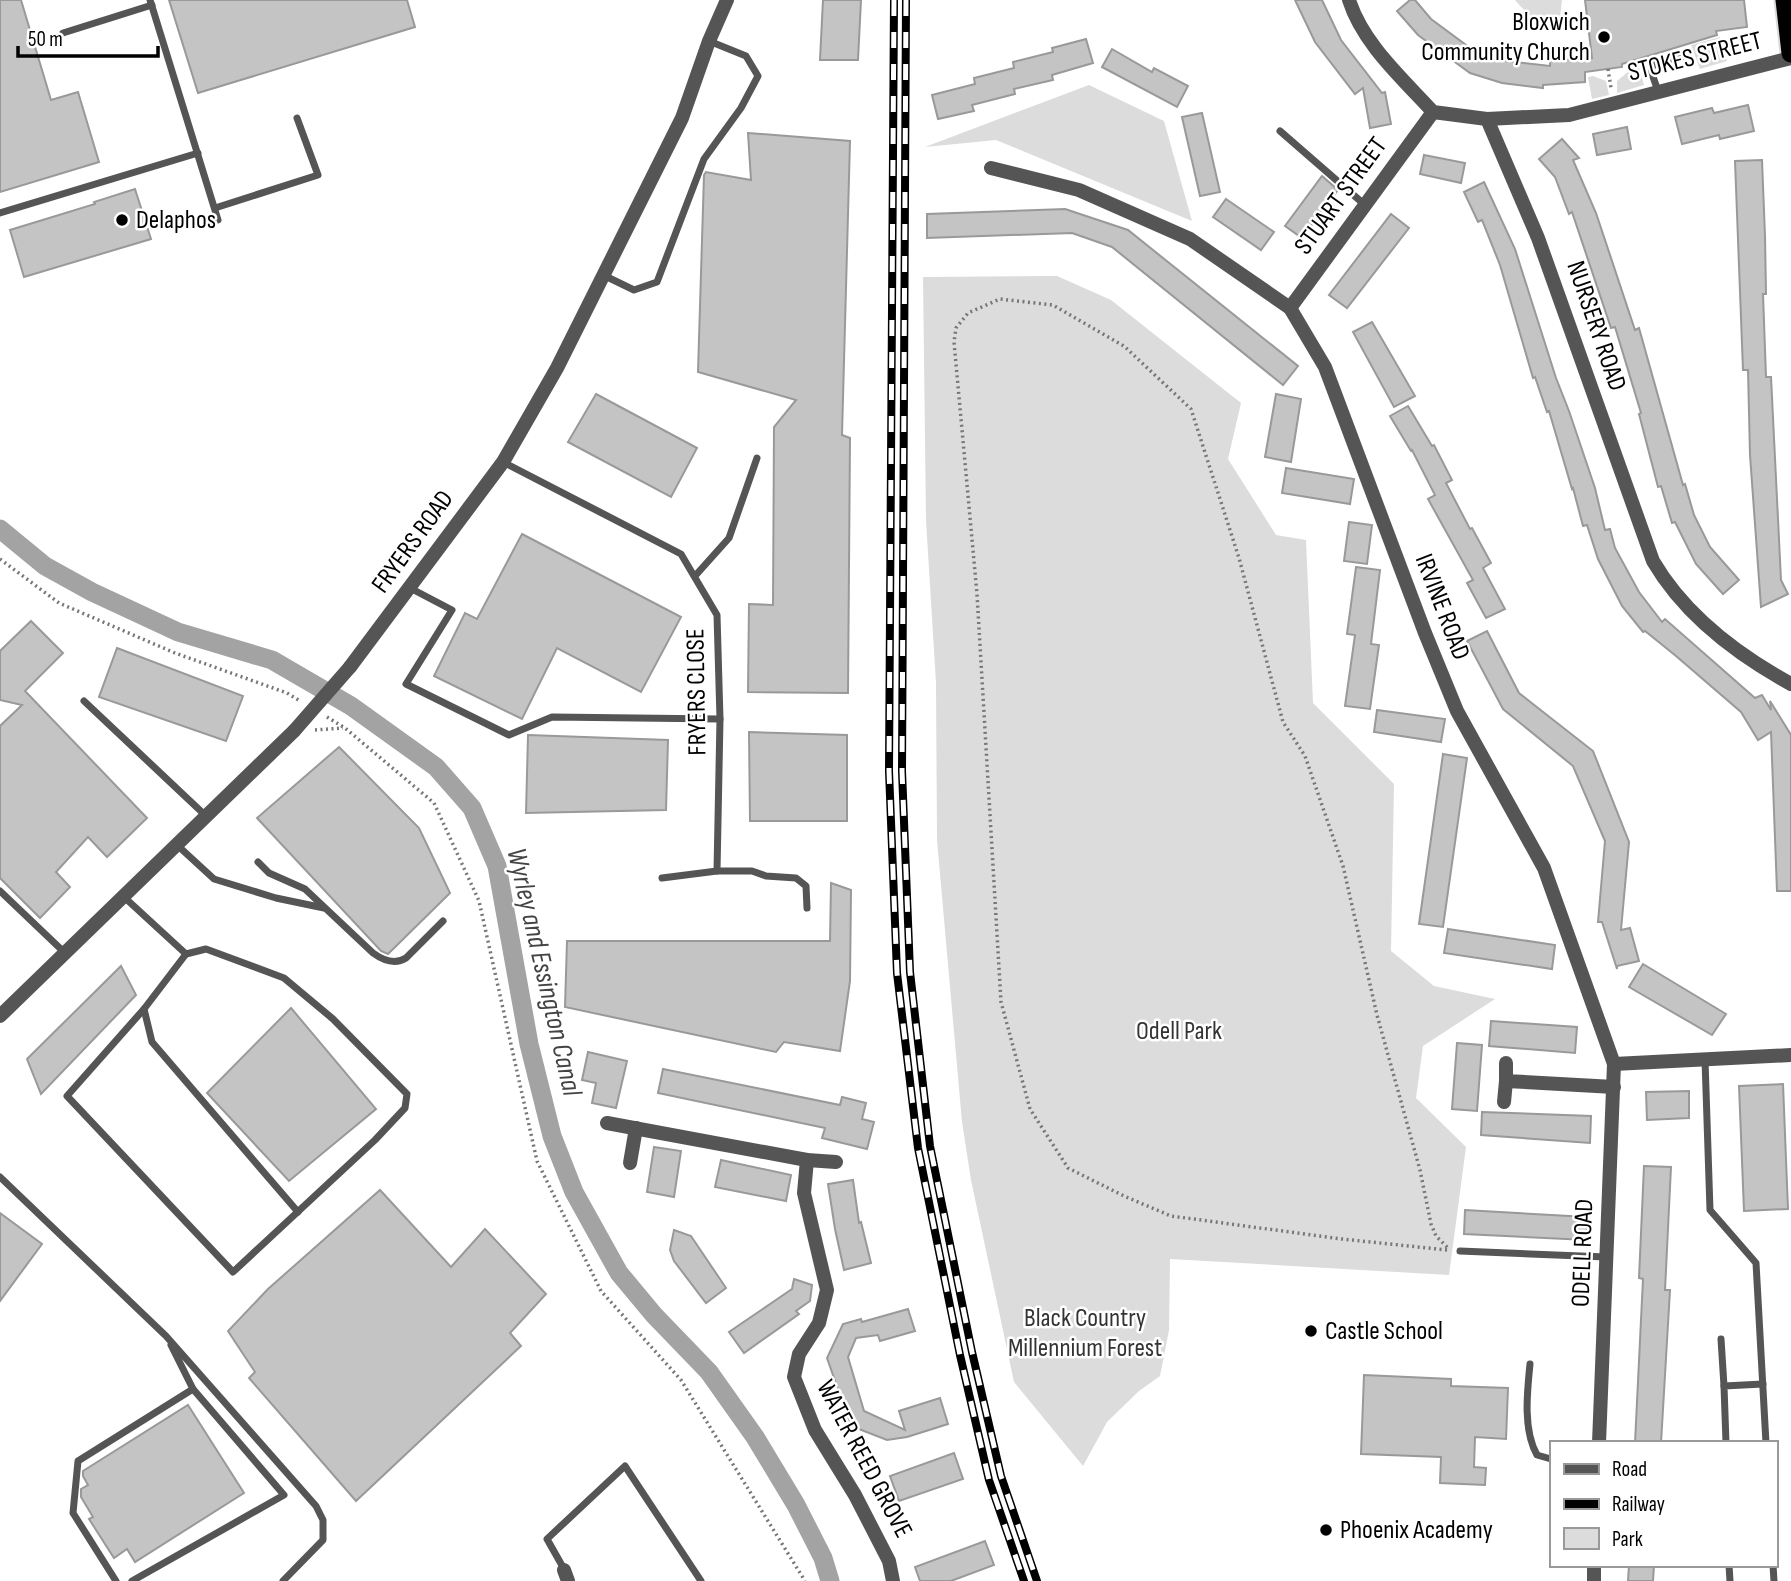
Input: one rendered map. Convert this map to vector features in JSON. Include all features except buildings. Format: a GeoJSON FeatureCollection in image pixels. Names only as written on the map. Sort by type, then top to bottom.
{"type":"FeatureCollection","features":[{"type":"Feature","properties":{"kind":"highway"},"geometry":{"type":"LineString","coordinates":[[1785,0],[1791,55]]}},
{"type":"Feature","properties":{"kind":"street","name":"FRYERS ROAD"},"geometry":{"type":"LineString","coordinates":[[0,1016],[294,731],[350,667],[503,462],[557,368],[682,118],[709,41],[727,0]]}},
{"type":"Feature","properties":{"kind":"street"},"geometry":{"type":"LineString","coordinates":[[1349,0],[1355,19],[1383,58],[1433,112],[1486,119]]}},
{"type":"Feature","properties":{"kind":"street","name":"STOKES STREET"},"geometry":{"type":"LineString","coordinates":[[1486,119],[1569,115],[1791,55]]}},
{"type":"Feature","properties":{"kind":"street","name":"STUART STREET"},"geometry":{"type":"LineString","coordinates":[[1290,309],[1433,112]]}},
{"type":"Feature","properties":{"kind":"street","name":"NURSERY ROAD"},"geometry":{"type":"LineString","coordinates":[[1486,119],[1538,238],[1653,561],[1665,583],[1737,651],[1791,684]]}},
{"type":"Feature","properties":{"kind":"street","name":"IRVINE ROAD"},"geometry":{"type":"LineString","coordinates":[[991,168],[1079,190],[1190,239],[1290,309],[1325,367],[1457,711],[1544,868],[1614,1065]]}},
{"type":"Feature","properties":{"kind":"street"},"geometry":{"type":"LineString","coordinates":[[1614,1065],[1791,1055]]}},
{"type":"Feature","properties":{"kind":"street"},"geometry":{"type":"LineString","coordinates":[[1504,1102],[1506,1063]]}},
{"type":"Feature","properties":{"kind":"street","name":"ODELL ROAD"},"geometry":{"type":"LineString","coordinates":[[1599,1441],[1614,1065]]}},
{"type":"Feature","properties":{"kind":"street"},"geometry":{"type":"LineString","coordinates":[[1506,1081],[1614,1087]]}},
{"type":"Feature","properties":{"kind":"street"},"geometry":{"type":"LineString","coordinates":[[607,1123],[807,1160],[836,1162]]}},
{"type":"Feature","properties":{"kind":"street"},"geometry":{"type":"LineString","coordinates":[[630,1163],[636,1128]]}},
{"type":"Feature","properties":{"kind":"street","name":"WATER REED GROVE"},"geometry":{"type":"LineString","coordinates":[[807,1160],[804,1193],[827,1290],[819,1323],[799,1354],[794,1377],[815,1430],[855,1495],[889,1561],[893,1581]]}},
{"type":"Feature","properties":{"kind":"lane"},"geometry":{"type":"LineString","coordinates":[[63,33],[151,3],[218,220]]}},
{"type":"Feature","properties":{"kind":"lane"},"geometry":{"type":"LineString","coordinates":[[603,275],[635,290],[657,282],[704,159],[741,108],[758,76],[746,56],[709,41]]}},
{"type":"Feature","properties":{"kind":"lane"},"geometry":{"type":"LineString","coordinates":[[1658,92],[1651,71],[1653,65],[1681,58]]}},
{"type":"Feature","properties":{"kind":"lane"},"geometry":{"type":"LineString","coordinates":[[215,208],[318,176],[297,118]]}},
{"type":"Feature","properties":{"kind":"lane"},"geometry":{"type":"LineString","coordinates":[[1280,131],[1365,205]]}},
{"type":"Feature","properties":{"kind":"lane"},"geometry":{"type":"LineString","coordinates":[[0,213],[198,153]]}},
{"type":"Feature","properties":{"kind":"lane"},"geometry":{"type":"LineString","coordinates":[[695,576],[729,538],[757,458]]}},
{"type":"Feature","properties":{"kind":"lane","name":"FRYERS CLOSE"},"geometry":{"type":"LineString","coordinates":[[503,462],[681,554],[717,614],[720,719],[718,871]]}},
{"type":"Feature","properties":{"kind":"lane"},"geometry":{"type":"LineString","coordinates":[[410,588],[452,610],[406,684],[509,735],[552,717],[720,719]]}},
{"type":"Feature","properties":{"kind":"lane"},"geometry":{"type":"LineString","coordinates":[[84,701],[206,817]]}},
{"type":"Feature","properties":{"kind":"lane"},"geometry":{"type":"LineString","coordinates":[[177,845],[214,879],[288,901],[326,908]]}},
{"type":"Feature","properties":{"kind":"lane"},"geometry":{"type":"LineString","coordinates":[[258,862],[269,873],[305,889],[381,959],[400,962],[443,921]]}},
{"type":"Feature","properties":{"kind":"lane"},"geometry":{"type":"LineString","coordinates":[[662,878],[718,871],[752,871],[766,876],[796,878],[806,886],[807,908]]}},
{"type":"Feature","properties":{"kind":"lane"},"geometry":{"type":"LineString","coordinates":[[0,891],[65,954]]}},
{"type":"Feature","properties":{"kind":"lane"},"geometry":{"type":"LineString","coordinates":[[124,897],[186,954]]}},
{"type":"Feature","properties":{"kind":"lane"},"geometry":{"type":"LineString","coordinates":[[206,949],[284,978],[333,1019],[407,1094],[405,1108],[390,1124],[233,1272],[67,1096],[144,1009],[186,954],[206,949]]}},
{"type":"Feature","properties":{"kind":"lane"},"geometry":{"type":"LineString","coordinates":[[144,1009],[152,1042],[298,1212]]}},
{"type":"Feature","properties":{"kind":"lane"},"geometry":{"type":"LineString","coordinates":[[1705,1060],[1710,1210],[1756,1263],[1766,1441]]}},
{"type":"Feature","properties":{"kind":"lane"},"geometry":{"type":"LineString","coordinates":[[0,1177],[166,1336],[320,1513],[323,1520],[323,1540],[283,1581]]}},
{"type":"Feature","properties":{"kind":"lane"},"geometry":{"type":"LineString","coordinates":[[1456,1251],[1607,1257]]}},
{"type":"Feature","properties":{"kind":"lane"},"geometry":{"type":"LineString","coordinates":[[132,1581],[284,1495],[193,1389],[166,1336]]}},
{"type":"Feature","properties":{"kind":"lane"},"geometry":{"type":"LineString","coordinates":[[1721,1339],[1726,1441]]}},
{"type":"Feature","properties":{"kind":"lane"},"geometry":{"type":"LineString","coordinates":[[1530,1364],[1527,1392],[1530,1443],[1537,1455],[1550,1459]]}},
{"type":"Feature","properties":{"kind":"lane"},"geometry":{"type":"LineString","coordinates":[[1724,1386],[1763,1384]]}},
{"type":"Feature","properties":{"kind":"lane"},"geometry":{"type":"LineString","coordinates":[[116,1581],[73,1513],[78,1461],[193,1389]]}},
{"type":"Feature","properties":{"kind":"lane"},"geometry":{"type":"LineString","coordinates":[[566,1576],[547,1539],[625,1466],[701,1581]]}},
{"type":"Feature","properties":{"kind":"path"},"geometry":{"type":"LineString","coordinates":[[1608,69],[1612,95]]}},
{"type":"Feature","properties":{"kind":"path"},"geometry":{"type":"LineString","coordinates":[[1000,299],[1053,305],[1124,346],[1191,409],[1238,558],[1283,722],[1305,757],[1343,866],[1380,1026],[1420,1170],[1431,1224],[1442,1244],[1456,1251],[1171,1216],[1068,1168],[1030,1109],[1001,1002],[976,594],[954,342],[956,328],[968,313],[1000,299]]}},
{"type":"Feature","properties":{"kind":"path"},"geometry":{"type":"LineString","coordinates":[[0,559],[59,603],[175,653],[287,693],[310,707]]}},
{"type":"Feature","properties":{"kind":"path"},"geometry":{"type":"LineString","coordinates":[[321,714],[345,728],[434,803],[478,901],[537,1160],[601,1291],[681,1380],[805,1581]]}},
{"type":"Feature","properties":{"kind":"path"},"geometry":{"type":"LineString","coordinates":[[294,731],[345,728]]}},
{"type":"Feature","properties":{"kind":"green space"},"geometry":{"type":"Polygon","coordinates":[[[1515,0],[1562,0],[1560,18],[1546,21],[1534,18],[1515,0]]]}},
{"type":"Feature","properties":{"kind":"green space"},"geometry":{"type":"Polygon","coordinates":[[[1629,33],[1644,85],[1617,93],[1617,81],[1628,72],[1629,33]]]}},
{"type":"Feature","properties":{"kind":"green space"},"geometry":{"type":"Polygon","coordinates":[[[1720,37],[1727,61],[1700,69],[1691,45],[1720,37]]]}},
{"type":"Feature","properties":{"kind":"green space"},"geometry":{"type":"Polygon","coordinates":[[[1588,77],[1606,81],[1609,95],[1592,99],[1588,77]]]}},
{"type":"Feature","properties":{"kind":"green space"},"geometry":{"type":"Polygon","coordinates":[[[1089,85],[1164,121],[1192,221],[996,140],[925,147],[1089,85]]]}},
{"type":"Feature","properties":{"kind":"green space","name":"Odell Park"},"geometry":{"type":"Polygon","coordinates":[[[1057,276],[1111,300],[1241,403],[1228,459],[1276,535],[1306,540],[1313,703],[1394,784],[1391,951],[1434,986],[1495,999],[1423,1046],[1416,1098],[1466,1147],[1449,1275],[1170,1259],[1169,1330],[1160,1376],[1139,1391],[1107,1422],[1083,1466],[1014,1382],[971,1180],[962,1122],[937,840],[936,683],[926,520],[923,277],[1057,276]]]}},
{"type":"Feature","properties":{"kind":"waterway","name":"Wyrley and Essington Canal"},"geometry":{"type":"LineString","coordinates":[[0,529],[45,566],[92,592],[178,632],[272,660],[351,706],[436,767],[472,808],[497,866],[529,1044],[552,1136],[574,1192],[619,1273],[654,1315],[709,1372],[755,1437],[796,1505],[823,1558],[830,1581]]}},
{"type":"Feature","properties":{"kind":"railway"},"geometry":{"type":"LineString","coordinates":[[894,0],[889,771],[897,973],[918,1148],[960,1355],[989,1480],[1024,1581]]}},
{"type":"Feature","properties":{"kind":"railway"},"geometry":{"type":"LineString","coordinates":[[906,0],[902,771],[910,972],[930,1146],[972,1352],[1001,1476],[1037,1581]]}},
{"type":"Feature","properties":{"kind":"place","name":"Bloxwich Community Church"},"geometry":{"type":"Point","coordinates":[1604,37]}},
{"type":"Feature","properties":{"kind":"place","name":"Delaphos"},"geometry":{"type":"Point","coordinates":[122,220]}},
{"type":"Feature","properties":{"kind":"place","name":"Castle School"},"geometry":{"type":"Point","coordinates":[1311,1331]}},
{"type":"Feature","properties":{"kind":"place","name":"Phoenix Academy"},"geometry":{"type":"Point","coordinates":[1326,1530]}},
{"type":"Feature","properties":{"kind":"park label","name":"Black Country Millennium Forest"},"geometry":{"type":"Point","coordinates":[1085,1333]}}]}
